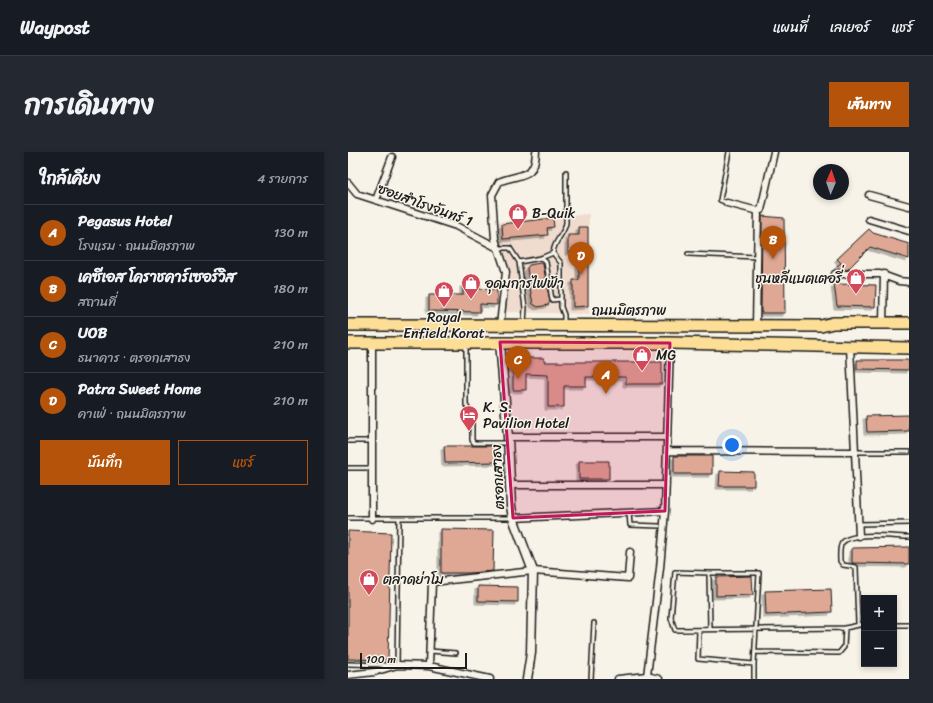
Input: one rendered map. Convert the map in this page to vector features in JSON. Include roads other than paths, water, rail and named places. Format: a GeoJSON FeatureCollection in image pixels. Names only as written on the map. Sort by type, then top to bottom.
{"type":"FeatureCollection","features":[{"type":"Feature","properties":{"kind":"highway","name":"ถนนมิตรภาพ"},"geometry":{"type":"LineString","coordinates":[[348,325],[821,326],[833,323],[909,323]]}},
{"type":"Feature","properties":{"kind":"highway"},"geometry":{"type":"LineString","coordinates":[[500,325],[500,342]]}},
{"type":"Feature","properties":{"kind":"highway"},"geometry":{"type":"LineString","coordinates":[[348,343],[670,343],[909,348]]}},
{"type":"Feature","properties":{"kind":"street"},"geometry":{"type":"LineString","coordinates":[[500,325],[506,272],[495,239],[492,195],[499,182],[530,172],[534,168],[536,152]]}},
{"type":"Feature","properties":{"kind":"street"},"geometry":{"type":"LineString","coordinates":[[756,326],[758,211],[761,210],[774,152]]}},
{"type":"Feature","properties":{"kind":"street"},"geometry":{"type":"LineString","coordinates":[[376,200],[392,157]]}},
{"type":"Feature","properties":{"kind":"street","name":"ซอยสำโรงจันทร์ 1"},"geometry":{"type":"LineString","coordinates":[[348,183],[356,194],[456,226],[498,248]]}},
{"type":"Feature","properties":{"kind":"street"},"geometry":{"type":"LineString","coordinates":[[869,195],[909,206]]}},
{"type":"Feature","properties":{"kind":"street"},"geometry":{"type":"LineString","coordinates":[[727,203],[758,211]]}},
{"type":"Feature","properties":{"kind":"street"},"geometry":{"type":"LineString","coordinates":[[869,219],[909,231]]}},
{"type":"Feature","properties":{"kind":"street"},"geometry":{"type":"LineString","coordinates":[[834,274],[884,274],[899,281],[909,282]]}},
{"type":"Feature","properties":{"kind":"street"},"geometry":{"type":"LineString","coordinates":[[883,323],[884,274]]}},
{"type":"Feature","properties":{"kind":"street","name":"ตรอกเสาธง"},"geometry":{"type":"LineString","coordinates":[[500,342],[513,518],[533,571],[530,653],[527,679]]}},
{"type":"Feature","properties":{"kind":"street"},"geometry":{"type":"LineString","coordinates":[[372,343],[372,519]]}},
{"type":"Feature","properties":{"kind":"street"},"geometry":{"type":"LineString","coordinates":[[647,676],[660,568],[665,511],[670,343]]}},
{"type":"Feature","properties":{"kind":"street"},"geometry":{"type":"LineString","coordinates":[[850,347],[859,536]]}},
{"type":"Feature","properties":{"kind":"street"},"geometry":{"type":"LineString","coordinates":[[508,440],[667,437]]}},
{"type":"Feature","properties":{"kind":"street"},"geometry":{"type":"LineString","coordinates":[[667,451],[854,452]]}},
{"type":"Feature","properties":{"kind":"street"},"geometry":{"type":"LineString","coordinates":[[510,485],[666,485]]}},
{"type":"Feature","properties":{"kind":"street"},"geometry":{"type":"LineString","coordinates":[[513,518],[665,511]]}},
{"type":"Feature","properties":{"kind":"street"},"geometry":{"type":"LineString","coordinates":[[429,666],[432,582],[533,571],[628,578],[630,552]]}},
{"type":"Feature","properties":{"kind":"street"},"geometry":{"type":"LineString","coordinates":[[348,675],[374,672],[397,665],[429,666],[490,679]]}},
{"type":"Feature","properties":{"kind":"street"},"geometry":{"type":"LineString","coordinates":[[618,679],[647,676],[659,679]]}},
{"type":"Feature","properties":{"kind":"lane"},"geometry":{"type":"LineString","coordinates":[[727,203],[720,200],[729,152]]}},
{"type":"Feature","properties":{"kind":"lane"},"geometry":{"type":"LineString","coordinates":[[564,325],[561,300],[560,262],[553,253],[553,246],[565,228],[566,223],[566,172]]}},
{"type":"Feature","properties":{"kind":"lane"},"geometry":{"type":"LineString","coordinates":[[498,248],[510,248],[519,262],[525,308],[524,325]]}},
{"type":"Feature","properties":{"kind":"lane"},"geometry":{"type":"LineString","coordinates":[[519,262],[541,258],[553,253]]}},
{"type":"Feature","properties":{"kind":"lane"},"geometry":{"type":"LineString","coordinates":[[688,254],[757,257]]}},
{"type":"Feature","properties":{"kind":"lane"},"geometry":{"type":"LineString","coordinates":[[541,258],[546,262],[552,300],[561,300]]}},
{"type":"Feature","properties":{"kind":"lane"},"geometry":{"type":"LineString","coordinates":[[522,286],[529,285]]}},
{"type":"Feature","properties":{"kind":"lane"},"geometry":{"type":"LineString","coordinates":[[466,343],[466,405],[472,416],[472,440],[474,442],[508,440]]}},
{"type":"Feature","properties":{"kind":"lane"},"geometry":{"type":"LineString","coordinates":[[348,441],[372,441]]}},
{"type":"Feature","properties":{"kind":"lane"},"geometry":{"type":"LineString","coordinates":[[854,452],[909,452]]}},
{"type":"Feature","properties":{"kind":"lane"},"geometry":{"type":"LineString","coordinates":[[348,468],[372,468]]}},
{"type":"Feature","properties":{"kind":"lane"},"geometry":{"type":"LineString","coordinates":[[629,513],[630,525],[659,526]]}},
{"type":"Feature","properties":{"kind":"lane"},"geometry":{"type":"LineString","coordinates":[[348,518],[513,518]]}},
{"type":"Feature","properties":{"kind":"lane"},"geometry":{"type":"LineString","coordinates":[[348,664],[397,665],[399,519]]}},
{"type":"Feature","properties":{"kind":"lane"},"geometry":{"type":"LineString","coordinates":[[859,524],[909,523]]}},
{"type":"Feature","properties":{"kind":"lane"},"geometry":{"type":"LineString","coordinates":[[754,679],[754,664],[755,652],[756,628],[759,573],[675,572],[671,618],[675,630],[756,628],[845,628],[858,624],[856,567],[843,566],[840,561],[840,545],[842,542],[849,538],[859,536],[909,538]]}},
{"type":"Feature","properties":{"kind":"lane"},"geometry":{"type":"LineString","coordinates":[[709,573],[710,629]]}},
{"type":"Feature","properties":{"kind":"lane"},"geometry":{"type":"LineString","coordinates":[[591,679],[594,623]]}},
{"type":"Feature","properties":{"kind":"lane"},"geometry":{"type":"LineString","coordinates":[[897,625],[909,625]]}},
{"type":"Feature","properties":{"kind":"lane"},"geometry":{"type":"LineString","coordinates":[[755,652],[840,653],[844,647],[845,628]]}},
{"type":"Feature","properties":{"kind":"lane"},"geometry":{"type":"LineString","coordinates":[[699,630],[698,658],[754,664]]}},
{"type":"Feature","properties":{"kind":"lane"},"geometry":{"type":"LineString","coordinates":[[430,651],[456,653]]}},
{"type":"Feature","properties":{"kind":"place","name":"B-Quik"},"geometry":{"type":"Point","coordinates":[518,230]}},
{"type":"Feature","properties":{"kind":"place","name":"เคซีเอส โคราชคาร์เซอร์วิส"},"geometry":{"type":"Point","coordinates":[773,259]}},
{"type":"Feature","properties":{"kind":"place","name":"Patra Sweet Home"},"geometry":{"type":"Point","coordinates":[581,275]}},
{"type":"Feature","properties":{"kind":"place","name":"ชุนหลีแบตเตอรี่"},"geometry":{"type":"Point","coordinates":[856,295]}},
{"type":"Feature","properties":{"kind":"place","name":"อุดมการไฟฟ้า"},"geometry":{"type":"Point","coordinates":[471,300]}},
{"type":"Feature","properties":{"kind":"place","name":"Royal Enfield Korat"},"geometry":{"type":"Point","coordinates":[444,308]}},
{"type":"Feature","properties":{"kind":"place","name":"MG"},"geometry":{"type":"Point","coordinates":[642,372]}},
{"type":"Feature","properties":{"kind":"place","name":"UOB"},"geometry":{"type":"Point","coordinates":[518,379]}},
{"type":"Feature","properties":{"kind":"place","name":"Pegasus Hotel"},"geometry":{"type":"Point","coordinates":[606,394]}},
{"type":"Feature","properties":{"kind":"place","name":"K. S. Pavilion Hotel"},"geometry":{"type":"Point","coordinates":[469,432]}},
{"type":"Feature","properties":{"kind":"place","name":"ตลาดย่าโม"},"geometry":{"type":"Point","coordinates":[369,596]}}]}
